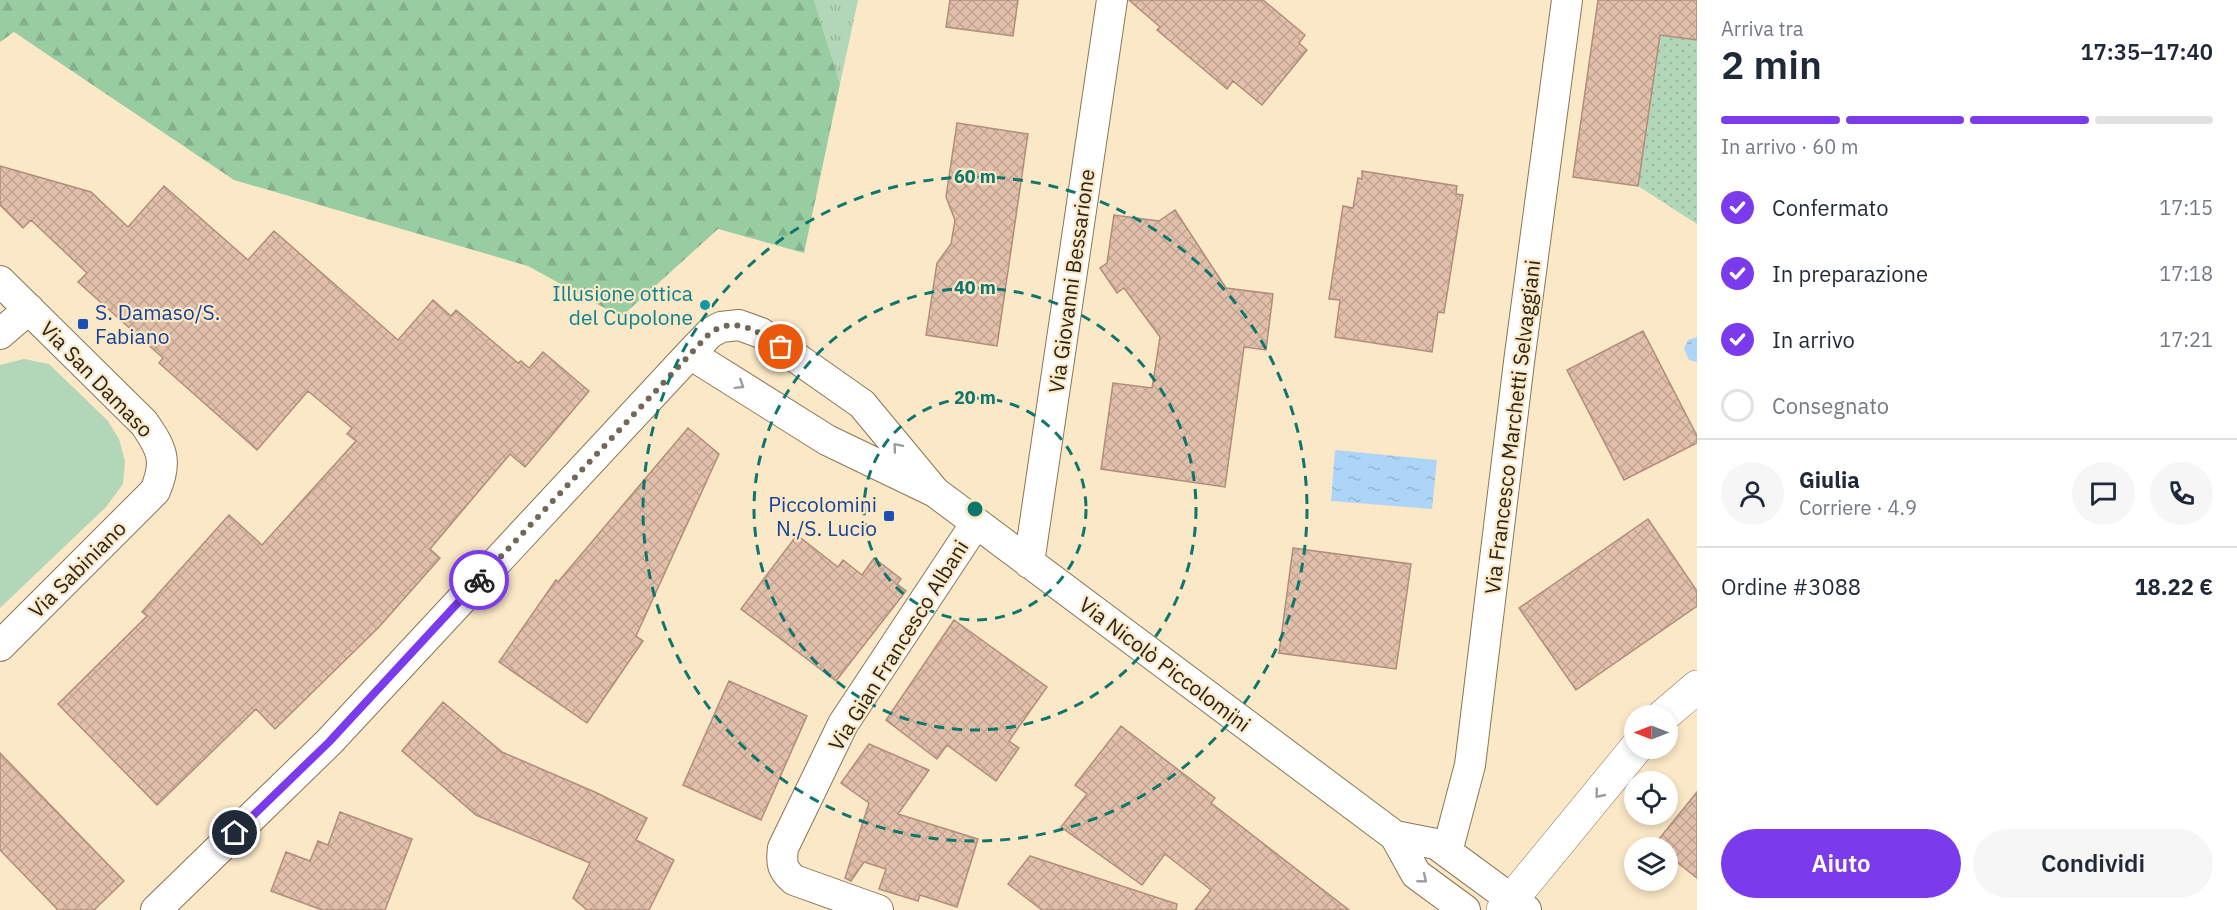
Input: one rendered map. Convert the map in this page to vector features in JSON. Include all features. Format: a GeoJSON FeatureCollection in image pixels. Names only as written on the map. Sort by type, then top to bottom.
{"type":"FeatureCollection","features":[{"type":"Feature","properties":{"kind":"main road"},"geometry":{"type":"LineString","coordinates":[[1676,705],[1697,687]]}},
{"type":"Feature","properties":{"kind":"main road"},"geometry":{"type":"LineString","coordinates":[[1514,907],[1628,759]]}},
{"type":"Feature","properties":{"kind":"street","name":"Via Giovanni Bessarione"},"geometry":{"type":"LineString","coordinates":[[1029,563],[1112,0]]}},
{"type":"Feature","properties":{"kind":"street","name":"Via Francesco Marchetti Selvaggiani"},"geometry":{"type":"LineString","coordinates":[[1447,852],[1470,765],[1519,362],[1567,0]]}},
{"type":"Feature","properties":{"kind":"street","name":"Via San Damaso"},"geometry":{"type":"LineString","coordinates":[[0,281],[144,423],[155,439],[162,459],[162,474],[155,491]]}},
{"type":"Feature","properties":{"kind":"street"},"geometry":{"type":"LineString","coordinates":[[0,334],[29,309]]}},
{"type":"Feature","properties":{"kind":"street","name":"Via Nicolò Piccolomini"},"geometry":{"type":"LineString","coordinates":[[935,492],[862,404],[761,333],[739,325],[722,327],[710,333],[690,354],[826,440],[935,492],[1395,836],[1416,874],[1465,910]]}},
{"type":"Feature","properties":{"kind":"street"},"geometry":{"type":"LineString","coordinates":[[156,910],[329,742],[690,354]]}},
{"type":"Feature","properties":{"kind":"street","name":"Via Sabiniano"},"geometry":{"type":"LineString","coordinates":[[0,646],[155,491]]}},
{"type":"Feature","properties":{"kind":"street","name":"Via Gian Francesco Albani"},"geometry":{"type":"LineString","coordinates":[[878,910],[794,880],[782,866],[783,848],[843,724],[976,523]]}},
{"type":"Feature","properties":{"kind":"street","name":"Via Nicolò Piccolomini"},"geometry":{"type":"LineString","coordinates":[[1395,836],[1436,844],[1514,907]]}},
{"type":"Feature","properties":{"kind":"green space"},"geometry":{"type":"Polygon","coordinates":[[[0,0],[814,0],[840,84],[804,253],[718,229],[621,317],[528,266],[234,180],[14,32],[0,42],[0,0]]]}},
{"type":"Feature","properties":{"kind":"green space"},"geometry":{"type":"Polygon","coordinates":[[[814,0],[858,0],[840,84],[814,0]]]}},
{"type":"Feature","properties":{"kind":"green space"},"geometry":{"type":"Polygon","coordinates":[[[1660,35],[1697,40],[1697,224],[1638,186],[1660,35]]]}},
{"type":"Feature","properties":{"kind":"green space"},"geometry":{"type":"Polygon","coordinates":[[[24,359],[49,364],[108,421],[119,439],[125,461],[123,484],[106,507],[0,608],[0,365],[24,359]]]}},
{"type":"Feature","properties":{"kind":"water"},"geometry":{"type":"Polygon","coordinates":[[[1697,337],[1697,362],[1689,360],[1684,349],[1688,340],[1697,337]]]}},
{"type":"Feature","properties":{"kind":"water"},"geometry":{"type":"Polygon","coordinates":[[[1335,450],[1437,460],[1432,509],[1331,501],[1335,450]]]}},
{"type":"Feature","properties":{"kind":"building"},"geometry":{"type":"Polygon","coordinates":[[[950,0],[1018,0],[1013,36],[946,27],[950,0]]]}},
{"type":"Feature","properties":{"kind":"building"},"geometry":{"type":"Polygon","coordinates":[[[1129,0],[1263,0],[1305,35],[1299,43],[1307,50],[1262,105],[1233,81],[1227,89],[1157,30],[1160,27],[1129,0]]]}},
{"type":"Feature","properties":{"kind":"building"},"geometry":{"type":"Polygon","coordinates":[[[1598,0],[1697,0],[1697,40],[1660,35],[1638,186],[1573,177],[1598,0]]]}},
{"type":"Feature","properties":{"kind":"building"},"geometry":{"type":"Polygon","coordinates":[[[957,123],[1028,134],[997,346],[926,335],[937,263],[951,244],[955,220],[946,197],[957,123]]]}},
{"type":"Feature","properties":{"kind":"building"},"geometry":{"type":"Polygon","coordinates":[[[0,166],[91,192],[128,227],[164,186],[248,260],[274,231],[398,340],[433,300],[451,316],[456,310],[518,363],[521,361],[529,368],[543,352],[589,391],[525,467],[510,454],[430,549],[440,558],[379,627],[275,729],[256,709],[157,805],[58,704],[147,616],[142,612],[229,515],[262,545],[356,441],[347,434],[352,428],[308,391],[257,450],[159,363],[163,358],[78,282],[87,273],[31,220],[23,228],[0,205],[0,166]]]}},
{"type":"Feature","properties":{"kind":"building"},"geometry":{"type":"Polygon","coordinates":[[[1362,171],[1457,186],[1456,194],[1463,195],[1444,313],[1438,312],[1432,352],[1335,337],[1340,300],[1329,299],[1343,206],[1353,208],[1358,178],[1362,179],[1362,171]]]}},
{"type":"Feature","properties":{"kind":"building"},"geometry":{"type":"Polygon","coordinates":[[[1175,210],[1226,288],[1273,294],[1266,350],[1244,347],[1225,487],[1101,469],[1113,383],[1152,388],[1160,337],[1124,288],[1117,293],[1100,268],[1107,263],[1114,215],[1159,221],[1175,210]]]}},
{"type":"Feature","properties":{"kind":"building"},"geometry":{"type":"Polygon","coordinates":[[[1643,331],[1697,436],[1697,443],[1624,480],[1567,370],[1643,331]]]}},
{"type":"Feature","properties":{"kind":"building"},"geometry":{"type":"Polygon","coordinates":[[[688,428],[719,454],[636,636],[643,641],[587,723],[499,662],[556,580],[558,582],[688,428]]]}},
{"type":"Feature","properties":{"kind":"building"},"geometry":{"type":"Polygon","coordinates":[[[1648,519],[1697,591],[1697,606],[1576,690],[1519,608],[1648,519]]]}},
{"type":"Feature","properties":{"kind":"building"},"geometry":{"type":"Polygon","coordinates":[[[797,535],[838,567],[843,560],[862,575],[874,558],[901,579],[897,584],[906,591],[836,681],[741,609],[797,535]]]}},
{"type":"Feature","properties":{"kind":"building"},"geometry":{"type":"Polygon","coordinates":[[[1293,548],[1411,564],[1396,669],[1279,653],[1293,548]]]}},
{"type":"Feature","properties":{"kind":"building"},"geometry":{"type":"Polygon","coordinates":[[[954,620],[1047,687],[1009,741],[1019,748],[996,781],[947,745],[937,759],[886,720],[954,620]]]}},
{"type":"Feature","properties":{"kind":"building"},"geometry":{"type":"Polygon","coordinates":[[[729,681],[807,716],[761,820],[683,785],[729,681]]]}},
{"type":"Feature","properties":{"kind":"building"},"geometry":{"type":"Polygon","coordinates":[[[443,702],[502,752],[597,793],[647,818],[636,840],[674,860],[649,910],[587,910],[573,898],[590,863],[476,815],[402,751],[443,702]]]}},
{"type":"Feature","properties":{"kind":"building"},"geometry":{"type":"Polygon","coordinates":[[[1121,726],[1215,798],[1211,803],[1349,910],[1195,910],[1211,890],[1165,854],[1142,885],[1061,827],[1087,794],[1075,785],[1121,726]]]}},
{"type":"Feature","properties":{"kind":"building"},"geometry":{"type":"Polygon","coordinates":[[[869,744],[929,770],[898,814],[978,839],[957,907],[920,895],[918,901],[879,889],[886,869],[864,862],[851,881],[845,878],[869,803],[841,783],[869,744]]]}},
{"type":"Feature","properties":{"kind":"building"},"geometry":{"type":"Polygon","coordinates":[[[0,753],[124,881],[94,910],[58,910],[0,850],[0,753]]]}},
{"type":"Feature","properties":{"kind":"building"},"geometry":{"type":"Polygon","coordinates":[[[1697,792],[1697,878],[1678,863],[1678,837],[1661,837],[1670,825],[1678,825],[1678,816],[1697,792]]]}},
{"type":"Feature","properties":{"kind":"building"},"geometry":{"type":"Polygon","coordinates":[[[340,812],[412,839],[385,910],[322,910],[271,891],[286,852],[310,861],[318,841],[328,845],[340,812]]]}},
{"type":"Feature","properties":{"kind":"building"},"geometry":{"type":"Polygon","coordinates":[[[1030,856],[1177,904],[1176,910],[1042,910],[1008,884],[1030,856]]]}},
{"type":"Feature","properties":{"kind":"way so far"},"geometry":{"type":"LineString","coordinates":[[479,580],[710,333],[722,327],[739,325],[761,333],[781,347]]}},
{"type":"Feature","properties":{"kind":"place","name":"Illusione ottica del Cupolone"},"geometry":{"type":"Point","coordinates":[705,305]}},
{"type":"Feature","properties":{"kind":"place","name":"S. Damaso/S. Fabiano"},"geometry":{"type":"Point","coordinates":[83,324]}},
{"type":"Feature","properties":{"kind":"place","name":"Piccolomini N./S. Lucio"},"geometry":{"type":"Point","coordinates":[889,516]}},
{"type":"Feature","properties":{"kind":"route"},"geometry":{"type":"LineString","coordinates":[[235,833],[329,742],[479,580]]}}]}
